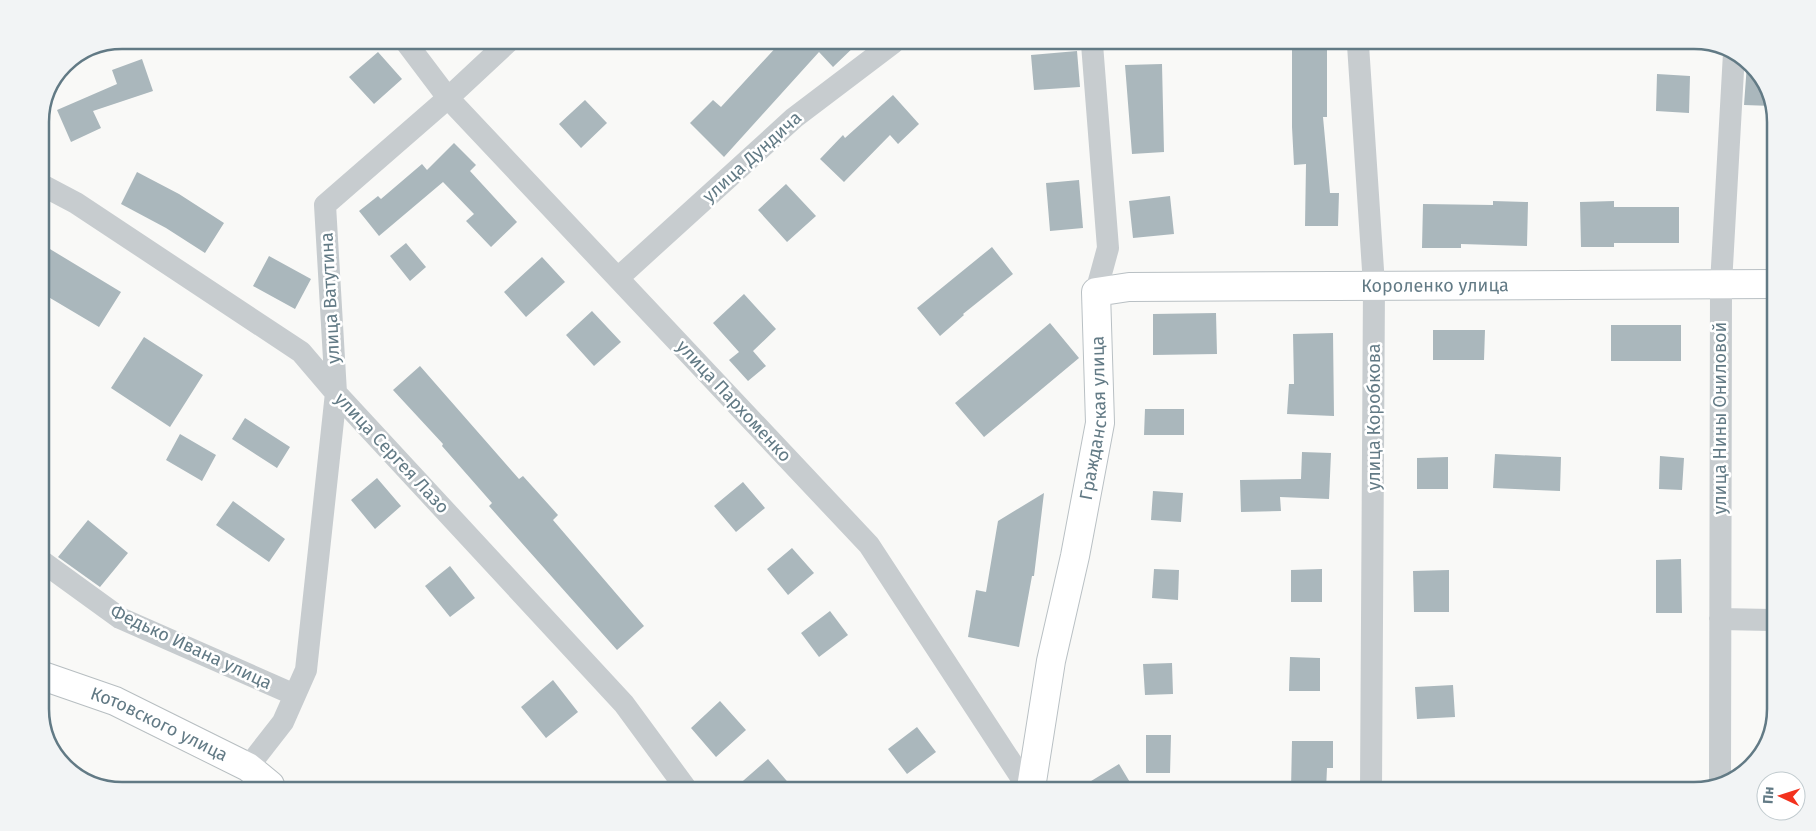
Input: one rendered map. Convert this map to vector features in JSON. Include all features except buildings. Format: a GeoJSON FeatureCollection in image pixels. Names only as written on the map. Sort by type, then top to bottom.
{"type":"FeatureCollection","features":[{"type":"Feature","properties":{"kind":"street","name":"улица Пархоменко"},"geometry":{"type":"LineString","coordinates":[[412,49],[448,98],[869,545],[1026,782]]}},
{"type":"Feature","properties":{"kind":"street","name":"улица Ватутина"},"geometry":{"type":"LineString","coordinates":[[248,767],[283,722],[306,670],[336,393],[325,205],[448,98],[500,49]]}},
{"type":"Feature","properties":{"kind":"street","name":"улица Дундича"},"geometry":{"type":"LineString","coordinates":[[618,278],[794,118],[884,49]]}},
{"type":"Feature","properties":{"kind":"street","name":"Гражданская улица"},"geometry":{"type":"LineString","coordinates":[[1031,782],[1051,661],[1075,556],[1100,423],[1096,292],[1108,248],[1092,49]]}},
{"type":"Feature","properties":{"kind":"street","name":"улица Коробкова"},"geometry":{"type":"LineString","coordinates":[[1358,49],[1374,285],[1371,782]]}},
{"type":"Feature","properties":{"kind":"street","name":"улица Нины Ониловой"},"geometry":{"type":"LineString","coordinates":[[1720,777],[1721,284],[1734,61]]}},
{"type":"Feature","properties":{"kind":"street","name":"улица Сергея Лазо"},"geometry":{"type":"LineString","coordinates":[[49,189],[76,203],[301,352],[336,393],[624,704],[682,782]]}},
{"type":"Feature","properties":{"kind":"street","name":"Короленко улица"},"geometry":{"type":"LineString","coordinates":[[1096,292],[1129,287],[1767,284]]}},
{"type":"Feature","properties":{"kind":"street","name":"Федько Ивана улица"},"geometry":{"type":"LineString","coordinates":[[49,567],[120,618],[295,695]]}},
{"type":"Feature","properties":{"kind":"street"},"geometry":{"type":"LineString","coordinates":[[1720,619],[1767,620]]}},
{"type":"Feature","properties":{"kind":"street","name":"Котовского улица"},"geometry":{"type":"LineString","coordinates":[[49,678],[115,700],[248,767],[266,782]]}}]}
